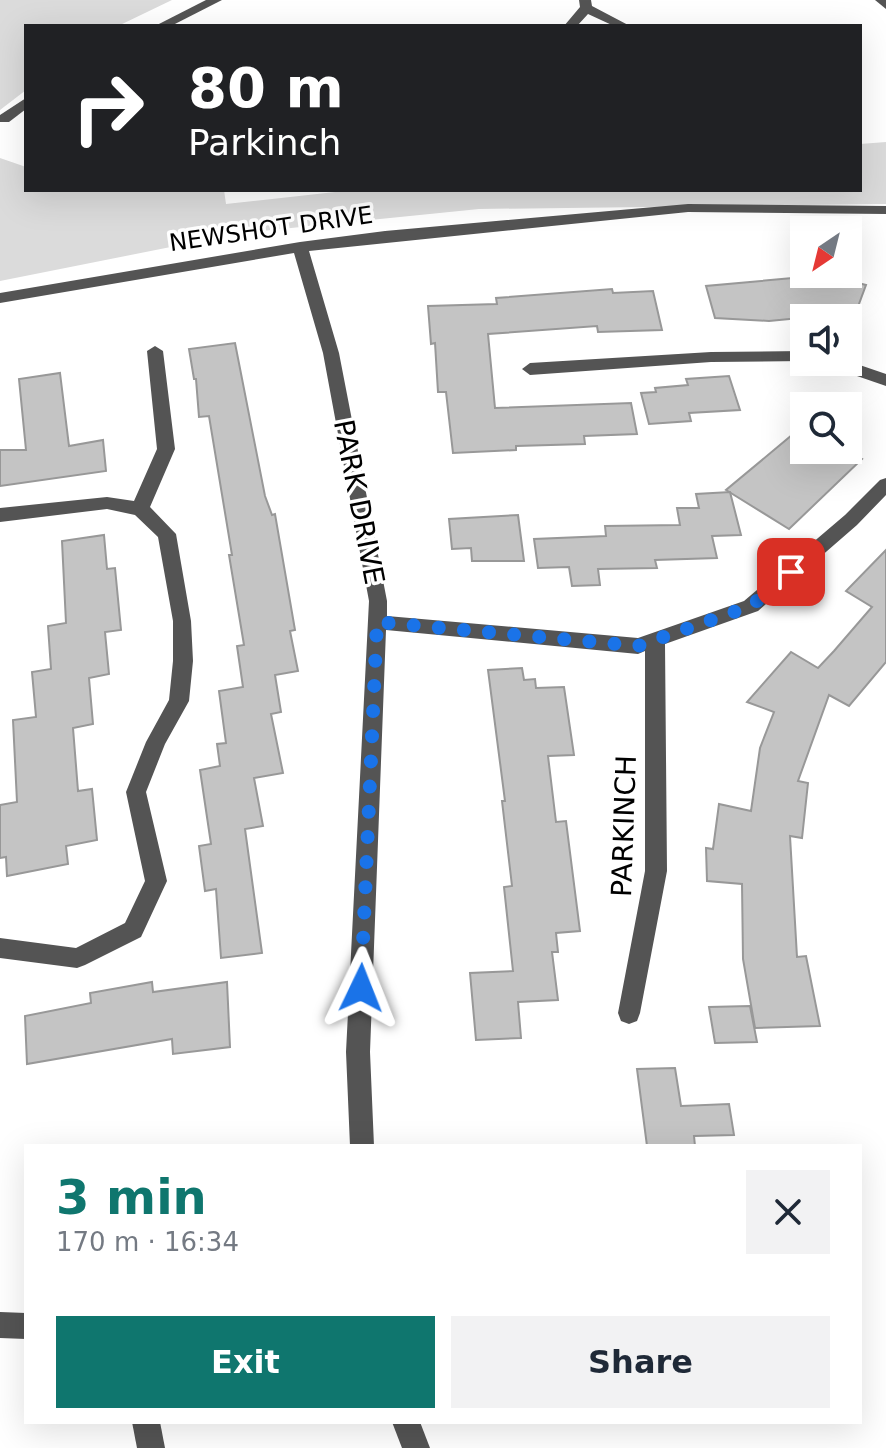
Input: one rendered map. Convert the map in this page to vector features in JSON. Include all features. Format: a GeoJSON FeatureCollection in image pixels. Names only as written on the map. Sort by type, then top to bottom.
{"type":"FeatureCollection","features":[{"type":"Feature","properties":{"kind":"street"},"geometry":{"type":"LineString","coordinates":[[165,24],[216,0]]}},
{"type":"Feature","properties":{"kind":"street"},"geometry":{"type":"LineString","coordinates":[[881,0],[886,5]]}},
{"type":"Feature","properties":{"kind":"street"},"geometry":{"type":"LineString","coordinates":[[571,24],[586,4],[621,24]]}},
{"type":"Feature","properties":{"kind":"street"},"geometry":{"type":"LineString","coordinates":[[4,119],[24,104]]}},
{"type":"Feature","properties":{"kind":"street","name":"NEWSHOT DRIVE"},"geometry":{"type":"LineString","coordinates":[[0,298],[300,247],[688,208],[886,210]]}},
{"type":"Feature","properties":{"kind":"street","name":"PARK DRIVE"},"geometry":{"type":"LineString","coordinates":[[300,247],[331,353],[378,601],[358,1052],[362,1144]]}},
{"type":"Feature","properties":{"kind":"street"},"geometry":{"type":"LineString","coordinates":[[140,509],[166,449],[155,351]]}},
{"type":"Feature","properties":{"kind":"street"},"geometry":{"type":"LineString","coordinates":[[530,369],[711,357],[790,356]]}},
{"type":"Feature","properties":{"kind":"street"},"geometry":{"type":"LineString","coordinates":[[862,372],[886,380]]}},
{"type":"Feature","properties":{"kind":"street"},"geometry":{"type":"LineString","coordinates":[[377,622],[638,646],[751,606],[851,520],[886,484]]}},
{"type":"Feature","properties":{"kind":"street"},"geometry":{"type":"LineString","coordinates":[[0,515],[107,503],[140,509],[167,534],[182,621],[183,661],[179,701],[156,742],[136,792],[156,881],[133,930],[77,958],[0,948]]}},
{"type":"Feature","properties":{"kind":"street","name":"PARKINCH"},"geometry":{"type":"LineString","coordinates":[[629,1013],[656,871],[655,640]]}},
{"type":"Feature","properties":{"kind":"street"},"geometry":{"type":"LineString","coordinates":[[0,1325],[24,1326]]}},
{"type":"Feature","properties":{"kind":"street"},"geometry":{"type":"LineString","coordinates":[[146,1424],[151,1448]]}},
{"type":"Feature","properties":{"kind":"street"},"geometry":{"type":"LineString","coordinates":[[407,1424],[416,1448]]}},
{"type":"Feature","properties":{"kind":"shaded area"},"geometry":{"type":"Polygon","coordinates":[[[0,0],[172,0],[122,24],[24,24],[24,92],[0,110],[0,0]]]}},
{"type":"Feature","properties":{"kind":"shaded area"},"geometry":{"type":"Polygon","coordinates":[[[886,142],[886,204],[479,209],[241,233],[0,281],[0,158],[24,166],[24,192],[224,192],[226,204],[335,192],[862,192],[862,144],[886,142]]]}},
{"type":"Feature","properties":{"kind":"building"},"geometry":{"type":"Polygon","coordinates":[[[790,278],[790,288],[862,288],[862,284],[866,285],[859,304],[790,304],[790,319],[769,321],[715,318],[706,286],[790,278]]]}},
{"type":"Feature","properties":{"kind":"building"},"geometry":{"type":"Polygon","coordinates":[[[612,289],[613,293],[653,291],[662,330],[598,332],[597,326],[488,334],[495,408],[631,403],[637,434],[584,436],[585,444],[516,446],[516,450],[453,453],[446,392],[438,392],[435,343],[431,344],[428,306],[497,304],[496,298],[612,289]]]}},
{"type":"Feature","properties":{"kind":"building"},"geometry":{"type":"Polygon","coordinates":[[[235,343],[265,496],[272,515],[275,514],[295,630],[290,631],[298,671],[275,675],[281,712],[271,714],[283,773],[254,778],[263,826],[245,829],[262,953],[221,958],[216,889],[205,891],[199,846],[211,844],[200,770],[220,766],[217,744],[226,743],[219,691],[243,687],[237,646],[244,645],[209,416],[199,417],[196,379],[189,349],[235,343]]]}},
{"type":"Feature","properties":{"kind":"building"},"geometry":{"type":"Polygon","coordinates":[[[60,373],[69,446],[103,440],[106,471],[0,486],[0,450],[26,450],[19,379],[60,373]]]}},
{"type":"Feature","properties":{"kind":"building"},"geometry":{"type":"Polygon","coordinates":[[[729,376],[740,410],[689,413],[691,421],[649,424],[641,393],[656,392],[655,388],[688,385],[686,379],[729,376]]]}},
{"type":"Feature","properties":{"kind":"building"},"geometry":{"type":"Polygon","coordinates":[[[790,437],[790,464],[857,464],[789,529],[726,490],[790,437]]]}},
{"type":"Feature","properties":{"kind":"building"},"geometry":{"type":"Polygon","coordinates":[[[730,492],[741,535],[712,536],[717,558],[655,560],[657,568],[598,569],[600,585],[572,586],[569,567],[538,568],[534,539],[606,536],[605,526],[680,525],[677,508],[699,508],[696,494],[730,492]]]}},
{"type":"Feature","properties":{"kind":"building"},"geometry":{"type":"Polygon","coordinates":[[[518,515],[524,561],[472,561],[471,548],[452,549],[449,519],[518,515]]]}},
{"type":"Feature","properties":{"kind":"building"},"geometry":{"type":"Polygon","coordinates":[[[104,535],[107,569],[115,568],[121,630],[105,632],[109,674],[89,678],[93,724],[73,728],[78,791],[92,789],[97,840],[66,846],[68,864],[7,876],[6,857],[0,858],[0,805],[17,802],[13,720],[36,717],[32,672],[51,669],[48,626],[66,623],[62,541],[104,535]]]}},
{"type":"Feature","properties":{"kind":"building"},"geometry":{"type":"Polygon","coordinates":[[[886,550],[886,662],[849,706],[829,695],[798,781],[808,783],[802,838],[790,836],[797,957],[806,956],[820,1026],[755,1028],[743,959],[742,884],[707,881],[706,848],[713,849],[719,804],[751,811],[760,748],[774,712],[747,702],[791,652],[818,668],[834,651],[872,607],[846,591],[886,550]]]}},
{"type":"Feature","properties":{"kind":"building"},"geometry":{"type":"Polygon","coordinates":[[[522,668],[524,680],[535,679],[536,688],[564,687],[574,755],[548,756],[556,822],[566,821],[580,931],[556,933],[558,952],[552,952],[558,1000],[518,1002],[521,1038],[476,1040],[470,973],[513,971],[504,887],[512,886],[502,801],[505,801],[488,670],[522,668]]]}},
{"type":"Feature","properties":{"kind":"building"},"geometry":{"type":"Polygon","coordinates":[[[152,982],[153,992],[227,982],[230,1047],[173,1054],[172,1039],[27,1064],[25,1016],[91,1003],[90,993],[152,982]]]}},
{"type":"Feature","properties":{"kind":"building"},"geometry":{"type":"Polygon","coordinates":[[[750,1006],[757,1042],[715,1043],[709,1007],[750,1006]]]}},
{"type":"Feature","properties":{"kind":"building"},"geometry":{"type":"Polygon","coordinates":[[[675,1068],[681,1106],[729,1104],[734,1135],[694,1136],[695,1144],[647,1144],[637,1069],[675,1068]]]}},
{"type":"Feature","properties":{"kind":"route"},"geometry":{"type":"LineString","coordinates":[[361,988],[377,622],[638,646],[751,606],[791,572]]}}]}
